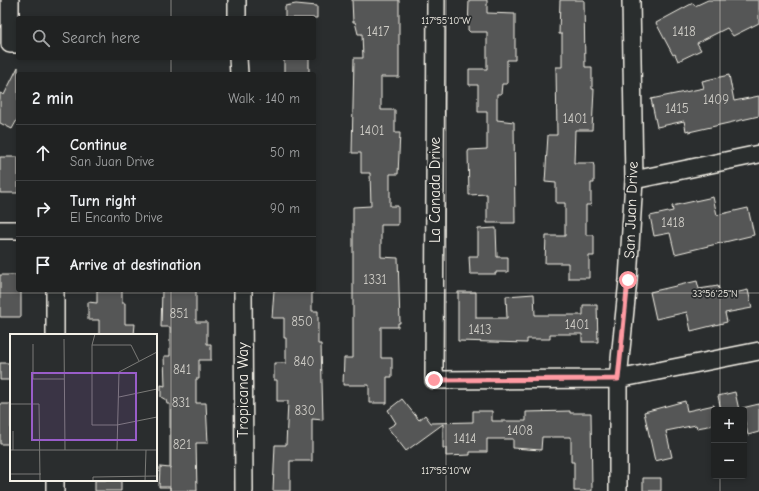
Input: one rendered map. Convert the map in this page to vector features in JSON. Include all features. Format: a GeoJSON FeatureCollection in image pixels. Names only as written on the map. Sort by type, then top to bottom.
{"type":"FeatureCollection","features":[{"type":"Feature","properties":{"kind":"street"},"geometry":{"type":"LineString","coordinates":[[10,0],[14,44]]}},
{"type":"Feature","properties":{"kind":"street"},"geometry":{"type":"LineString","coordinates":[[237,0],[237,16]]}},
{"type":"Feature","properties":{"kind":"street","name":"La Canada Drive"},"geometry":{"type":"LineString","coordinates":[[436,0],[434,380],[618,379]]}},
{"type":"Feature","properties":{"kind":"street","name":"San Juan Drive"},"geometry":{"type":"LineString","coordinates":[[618,491],[618,379],[628,280],[634,180],[631,0]]}},
{"type":"Feature","properties":{"kind":"street"},"geometry":{"type":"LineString","coordinates":[[238,60],[239,72]]}},
{"type":"Feature","properties":{"kind":"street"},"geometry":{"type":"LineString","coordinates":[[634,180],[759,154]]}},
{"type":"Feature","properties":{"kind":"street"},"geometry":{"type":"LineString","coordinates":[[0,230],[16,230]]}},
{"type":"Feature","properties":{"kind":"street"},"geometry":{"type":"LineString","coordinates":[[55,292],[55,334]]}},
{"type":"Feature","properties":{"kind":"street","name":"Tropicana Way"},"geometry":{"type":"LineString","coordinates":[[243,292],[244,491]]}},
{"type":"Feature","properties":{"kind":"street"},"geometry":{"type":"LineString","coordinates":[[618,379],[759,351]]}},
{"type":"Feature","properties":{"kind":"building"},"geometry":{"type":"Polygon","coordinates":[[[352,0],[399,0],[399,77],[381,77],[381,110],[395,110],[395,133],[400,133],[398,174],[390,174],[390,206],[398,206],[398,225],[381,225],[381,257],[398,258],[400,323],[398,323],[398,327],[381,327],[381,358],[392,358],[392,377],[387,377],[387,403],[369,403],[369,385],[343,385],[344,358],[353,358],[353,207],[371,206],[370,173],[361,173],[361,153],[352,153],[354,58],[363,58],[362,34],[358,34],[355,22],[353,22],[352,0]]]}},
{"type":"Feature","properties":{"kind":"building"},"geometry":{"type":"Polygon","coordinates":[[[469,0],[487,0],[487,13],[515,14],[515,60],[507,60],[507,84],[502,84],[501,94],[497,94],[497,120],[514,122],[515,223],[487,223],[487,194],[469,195],[468,152],[469,150],[487,149],[487,112],[478,112],[478,85],[469,85],[469,69],[487,69],[487,32],[470,32],[468,30],[469,0]]]}},
{"type":"Feature","properties":{"kind":"building"},"geometry":{"type":"Polygon","coordinates":[[[560,0],[584,0],[585,67],[592,67],[592,89],[594,89],[592,130],[575,130],[574,163],[593,163],[594,166],[594,183],[591,183],[591,205],[586,205],[586,235],[594,235],[594,256],[589,256],[589,278],[568,278],[568,263],[545,263],[546,236],[565,236],[565,203],[556,203],[556,183],[545,182],[548,135],[557,135],[556,67],[562,67],[562,34],[559,34],[560,0]]]}},
{"type":"Feature","properties":{"kind":"building"},"geometry":{"type":"Polygon","coordinates":[[[708,0],[759,0],[759,23],[733,36],[727,28],[697,43],[701,50],[678,61],[675,54],[673,55],[656,23],[693,3],[695,6],[708,0]]]}},
{"type":"Feature","properties":{"kind":"building"},"geometry":{"type":"Polygon","coordinates":[[[296,4],[317,6],[317,18],[316,16],[285,16],[285,6],[296,4]]]}},
{"type":"Feature","properties":{"kind":"building"},"geometry":{"type":"Polygon","coordinates":[[[284,60],[309,60],[309,72],[284,72],[284,60]]]}},
{"type":"Feature","properties":{"kind":"building"},"geometry":{"type":"Polygon","coordinates":[[[18,67],[18,72],[16,72],[16,122],[12,129],[0,123],[0,93],[4,95],[18,67]]]}},
{"type":"Feature","properties":{"kind":"building"},"geometry":{"type":"Polygon","coordinates":[[[729,75],[734,101],[759,96],[759,116],[689,132],[689,130],[686,131],[684,121],[657,127],[651,99],[704,88],[702,81],[729,75]]]}},
{"type":"Feature","properties":{"kind":"building"},"geometry":{"type":"Polygon","coordinates":[[[0,157],[16,157],[16,193],[0,193],[0,157]]]}},
{"type":"Feature","properties":{"kind":"building"},"geometry":{"type":"Polygon","coordinates":[[[713,197],[717,215],[748,208],[754,235],[675,254],[670,233],[654,236],[650,216],[673,211],[672,206],[713,197]]]}},
{"type":"Feature","properties":{"kind":"building"},"geometry":{"type":"Polygon","coordinates":[[[496,228],[497,257],[508,257],[508,272],[496,272],[496,274],[470,274],[469,256],[478,256],[478,229],[496,228]]]}},
{"type":"Feature","properties":{"kind":"building"},"geometry":{"type":"Polygon","coordinates":[[[0,275],[16,275],[16,292],[21,292],[21,317],[0,317],[0,275]]]}},
{"type":"Feature","properties":{"kind":"building"},"geometry":{"type":"Polygon","coordinates":[[[697,281],[699,289],[718,286],[721,296],[748,290],[752,308],[725,313],[727,322],[691,331],[687,312],[656,319],[650,292],[697,281]]]}},
{"type":"Feature","properties":{"kind":"building"},"geometry":{"type":"Polygon","coordinates":[[[97,292],[122,292],[122,303],[125,303],[125,324],[135,324],[134,334],[99,334],[99,320],[88,320],[88,302],[97,303],[97,292]]]}},
{"type":"Feature","properties":{"kind":"building"},"geometry":{"type":"Polygon","coordinates":[[[162,292],[196,292],[196,322],[207,322],[207,344],[211,344],[211,360],[199,360],[199,379],[196,379],[196,403],[206,403],[208,443],[196,443],[197,491],[170,491],[170,487],[159,487],[160,467],[170,468],[170,404],[167,404],[166,400],[161,397],[161,385],[165,386],[164,356],[170,356],[170,327],[161,327],[162,292]]]}},
{"type":"Feature","properties":{"kind":"building"},"geometry":{"type":"Polygon","coordinates":[[[274,292],[312,292],[312,311],[318,311],[318,344],[321,344],[323,420],[312,419],[312,461],[290,461],[290,491],[273,491],[275,445],[286,445],[288,401],[277,401],[277,380],[274,380],[274,363],[286,363],[284,318],[272,318],[274,292]]]}},
{"type":"Feature","properties":{"kind":"building"},"geometry":{"type":"Polygon","coordinates":[[[458,292],[476,292],[476,318],[507,318],[506,296],[534,294],[535,315],[583,315],[583,305],[597,305],[598,342],[582,342],[582,334],[550,334],[550,339],[527,339],[527,343],[458,341],[458,292]]]}},
{"type":"Feature","properties":{"kind":"building"},"geometry":{"type":"Polygon","coordinates":[[[0,363],[10,363],[10,380],[0,380],[0,363]]]}},
{"type":"Feature","properties":{"kind":"building"},"geometry":{"type":"Polygon","coordinates":[[[735,392],[738,407],[720,407],[718,396],[735,392]]]}},
{"type":"Feature","properties":{"kind":"building"},"geometry":{"type":"Polygon","coordinates":[[[402,399],[419,420],[425,415],[431,423],[473,422],[473,411],[492,411],[492,421],[526,421],[526,412],[570,411],[570,413],[591,413],[592,491],[574,491],[574,462],[571,462],[571,437],[542,437],[541,450],[513,448],[513,439],[487,439],[487,452],[470,452],[470,455],[446,456],[446,448],[443,448],[443,424],[406,451],[388,428],[396,423],[388,410],[402,399]]]}},
{"type":"Feature","properties":{"kind":"building"},"geometry":{"type":"Polygon","coordinates":[[[685,401],[687,411],[714,405],[714,407],[711,407],[711,426],[697,428],[696,425],[666,431],[672,457],[655,461],[644,412],[685,401]]]}},
{"type":"Feature","properties":{"kind":"building"},"geometry":{"type":"Polygon","coordinates":[[[0,404],[10,404],[10,444],[0,444],[0,404]]]}},
{"type":"Feature","properties":{"kind":"building"},"geometry":{"type":"Polygon","coordinates":[[[759,404],[759,432],[748,435],[746,407],[759,404]]]}},
{"type":"Feature","properties":{"kind":"building"},"geometry":{"type":"Polygon","coordinates":[[[643,478],[661,478],[661,491],[643,491],[643,478]]]}},
{"type":"Feature","properties":{"kind":"building"},"geometry":{"type":"Polygon","coordinates":[[[95,481],[121,481],[121,491],[95,491],[95,481]]]}},
{"type":"Feature","properties":{"kind":"route"},"geometry":{"type":"LineString","coordinates":[[434,380],[618,379],[628,280]]}}]}
